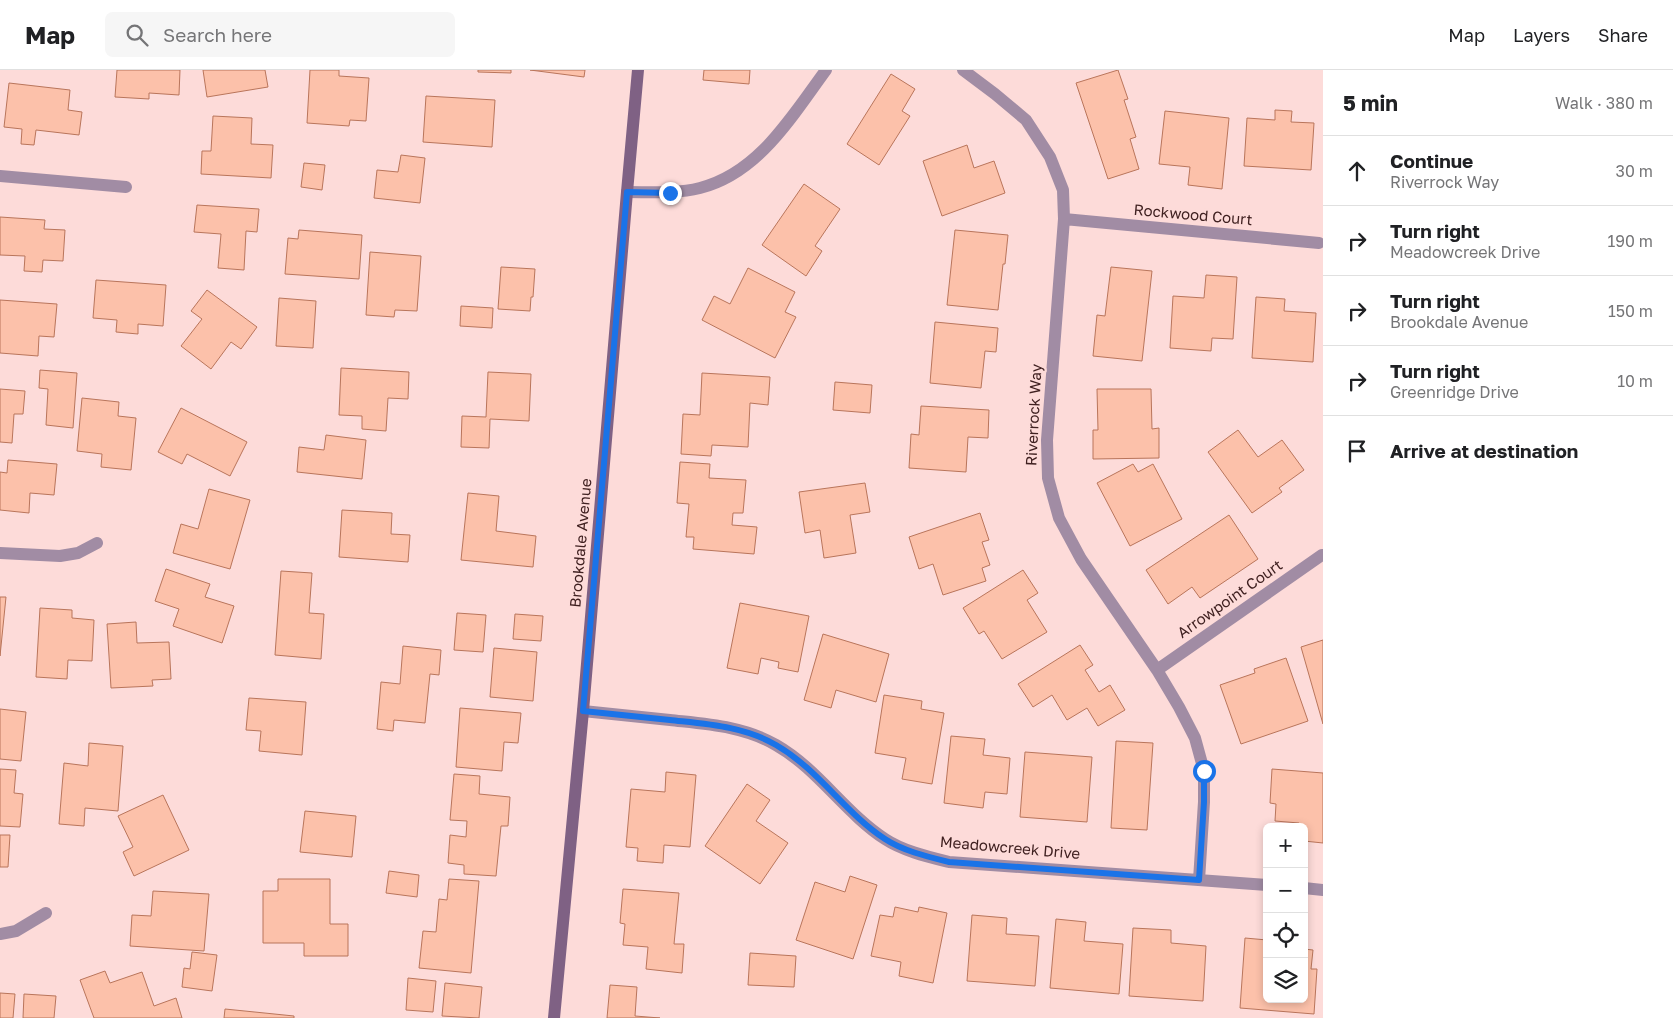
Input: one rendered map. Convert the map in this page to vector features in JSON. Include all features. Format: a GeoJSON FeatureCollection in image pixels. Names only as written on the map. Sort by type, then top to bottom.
{"type":"FeatureCollection","features":[{"type":"Feature","properties":{"kind":"street","name":"Brookdale Avenue"},"geometry":{"type":"LineString","coordinates":[[554,1018],[583,711],[638,70]]}},
{"type":"Feature","properties":{"kind":"street"},"geometry":{"type":"LineString","coordinates":[[627,192],[670,193],[700,188],[732,175],[758,156],[776,138],[826,70]]}},
{"type":"Feature","properties":{"kind":"street","name":"Riverrock Way"},"geometry":{"type":"LineString","coordinates":[[963,70],[1026,120],[1050,157],[1062,190],[1064,219],[1047,440],[1048,478],[1059,518],[1081,559],[1157,670],[1180,707],[1195,738],[1204,771],[1199,880]]}},
{"type":"Feature","properties":{"kind":"street"},"geometry":{"type":"LineString","coordinates":[[0,176],[126,188]]}},
{"type":"Feature","properties":{"kind":"street","name":"Rockwood Court"},"geometry":{"type":"LineString","coordinates":[[1064,219],[1319,243]]}},
{"type":"Feature","properties":{"kind":"street"},"geometry":{"type":"LineString","coordinates":[[0,553],[60,556],[78,552],[98,543]]}},
{"type":"Feature","properties":{"kind":"street","name":"Arrowpoint Court"},"geometry":{"type":"LineString","coordinates":[[1157,670],[1322,555]]}},
{"type":"Feature","properties":{"kind":"street","name":"Meadowcreek Drive"},"geometry":{"type":"LineString","coordinates":[[583,711],[708,724],[751,733],[777,746],[804,765],[862,822],[886,840],[920,854],[949,862],[1263,885]]}},
{"type":"Feature","properties":{"kind":"street"},"geometry":{"type":"LineString","coordinates":[[1308,888],[1323,890]]}},
{"type":"Feature","properties":{"kind":"street"},"geometry":{"type":"LineString","coordinates":[[0,934],[16,931],[46,912]]}},
{"type":"Feature","properties":{"kind":"building"},"geometry":{"type":"Polygon","coordinates":[[[117,70],[180,70],[179,95],[149,93],[149,99],[115,97],[117,70]]]}},
{"type":"Feature","properties":{"kind":"building"},"geometry":{"type":"Polygon","coordinates":[[[203,70],[265,70],[268,87],[207,97],[203,70]]]}},
{"type":"Feature","properties":{"kind":"building"},"geometry":{"type":"Polygon","coordinates":[[[310,70],[339,70],[339,76],[369,78],[366,121],[350,120],[349,126],[307,123],[310,70]]]}},
{"type":"Feature","properties":{"kind":"building"},"geometry":{"type":"Polygon","coordinates":[[[478,70],[511,70],[511,73],[478,72],[478,70]]]}},
{"type":"Feature","properties":{"kind":"building"},"geometry":{"type":"Polygon","coordinates":[[[530,70],[585,70],[584,77],[530,70]]]}},
{"type":"Feature","properties":{"kind":"building"},"geometry":{"type":"Polygon","coordinates":[[[704,70],[750,70],[749,84],[703,80],[704,70]]]}},
{"type":"Feature","properties":{"kind":"building"},"geometry":{"type":"Polygon","coordinates":[[[1118,70],[1128,99],[1124,100],[1136,137],[1130,139],[1139,169],[1108,179],[1076,83],[1118,70]]]}},
{"type":"Feature","properties":{"kind":"building"},"geometry":{"type":"Polygon","coordinates":[[[891,74],[915,89],[902,111],[910,116],[879,165],[847,144],[891,74]]]}},
{"type":"Feature","properties":{"kind":"building"},"geometry":{"type":"Polygon","coordinates":[[[9,83],[70,90],[68,110],[82,112],[79,135],[36,130],[34,145],[21,144],[22,129],[4,127],[9,83]]]}},
{"type":"Feature","properties":{"kind":"building"},"geometry":{"type":"Polygon","coordinates":[[[426,96],[495,100],[492,147],[423,142],[426,96]]]}},
{"type":"Feature","properties":{"kind":"building"},"geometry":{"type":"Polygon","coordinates":[[[1275,110],[1292,111],[1291,122],[1314,123],[1311,170],[1244,166],[1247,118],[1275,120],[1275,110]]]}},
{"type":"Feature","properties":{"kind":"building"},"geometry":{"type":"Polygon","coordinates":[[[1165,111],[1229,118],[1222,189],[1188,185],[1190,167],[1159,164],[1165,111]]]}},
{"type":"Feature","properties":{"kind":"building"},"geometry":{"type":"Polygon","coordinates":[[[213,116],[252,118],[251,144],[273,145],[271,178],[201,174],[202,151],[211,151],[213,116]]]}},
{"type":"Feature","properties":{"kind":"building"},"geometry":{"type":"Polygon","coordinates":[[[967,145],[974,168],[994,161],[1005,193],[942,216],[923,161],[967,145]]]}},
{"type":"Feature","properties":{"kind":"building"},"geometry":{"type":"Polygon","coordinates":[[[401,155],[425,158],[420,203],[374,198],[377,170],[398,172],[401,155]]]}},
{"type":"Feature","properties":{"kind":"building"},"geometry":{"type":"Polygon","coordinates":[[[304,163],[325,165],[322,190],[301,187],[304,163]]]}},
{"type":"Feature","properties":{"kind":"building"},"geometry":{"type":"Polygon","coordinates":[[[804,184],[840,209],[815,246],[822,251],[806,276],[762,245],[804,184]]]}},
{"type":"Feature","properties":{"kind":"building"},"geometry":{"type":"Polygon","coordinates":[[[197,205],[259,209],[257,232],[246,231],[244,270],[218,268],[221,234],[194,232],[197,205]]]}},
{"type":"Feature","properties":{"kind":"building"},"geometry":{"type":"Polygon","coordinates":[[[0,217],[45,220],[44,229],[65,230],[63,261],[43,260],[42,272],[24,271],[25,256],[0,255],[0,217]]]}},
{"type":"Feature","properties":{"kind":"building"},"geometry":{"type":"Polygon","coordinates":[[[299,230],[362,235],[359,279],[285,274],[288,238],[298,239],[299,230]]]}},
{"type":"Feature","properties":{"kind":"building"},"geometry":{"type":"Polygon","coordinates":[[[955,230],[1008,235],[998,310],[947,305],[955,230]]]}},
{"type":"Feature","properties":{"kind":"building"},"geometry":{"type":"Polygon","coordinates":[[[370,252],[421,256],[417,311],[395,310],[394,317],[366,315],[370,252]]]}},
{"type":"Feature","properties":{"kind":"building"},"geometry":{"type":"Polygon","coordinates":[[[501,267],[535,269],[530,311],[498,309],[501,267]]]}},
{"type":"Feature","properties":{"kind":"building"},"geometry":{"type":"Polygon","coordinates":[[[1111,267],[1152,271],[1142,361],[1093,356],[1097,315],[1105,316],[1111,267]]]}},
{"type":"Feature","properties":{"kind":"building"},"geometry":{"type":"Polygon","coordinates":[[[748,268],[795,292],[785,312],[796,317],[775,358],[702,320],[714,296],[730,304],[748,268]]]}},
{"type":"Feature","properties":{"kind":"building"},"geometry":{"type":"Polygon","coordinates":[[[1206,275],[1237,277],[1233,339],[1212,338],[1211,351],[1170,348],[1173,296],[1204,298],[1206,275]]]}},
{"type":"Feature","properties":{"kind":"building"},"geometry":{"type":"Polygon","coordinates":[[[96,280],[166,285],[163,326],[138,324],[138,334],[116,332],[117,320],[93,318],[96,280]]]}},
{"type":"Feature","properties":{"kind":"building"},"geometry":{"type":"Polygon","coordinates":[[[207,290],[257,327],[241,349],[231,342],[211,369],[181,346],[202,319],[191,311],[207,290]]]}},
{"type":"Feature","properties":{"kind":"building"},"geometry":{"type":"Polygon","coordinates":[[[1256,297],[1285,299],[1284,311],[1316,313],[1313,362],[1252,358],[1256,297]]]}},
{"type":"Feature","properties":{"kind":"building"},"geometry":{"type":"Polygon","coordinates":[[[279,298],[316,301],[313,348],[276,346],[279,298]]]}},
{"type":"Feature","properties":{"kind":"building"},"geometry":{"type":"Polygon","coordinates":[[[0,300],[57,304],[54,337],[39,336],[38,356],[0,353],[0,300]]]}},
{"type":"Feature","properties":{"kind":"building"},"geometry":{"type":"Polygon","coordinates":[[[461,306],[493,308],[492,328],[460,326],[461,306]]]}},
{"type":"Feature","properties":{"kind":"building"},"geometry":{"type":"Polygon","coordinates":[[[935,322],[998,328],[996,352],[985,351],[981,388],[930,383],[935,322]]]}},
{"type":"Feature","properties":{"kind":"building"},"geometry":{"type":"Polygon","coordinates":[[[341,368],[409,372],[408,399],[388,398],[386,431],[362,429],[362,416],[339,415],[341,368]]]}},
{"type":"Feature","properties":{"kind":"building"},"geometry":{"type":"Polygon","coordinates":[[[40,370],[77,373],[73,428],[46,425],[48,389],[39,388],[40,370]]]}},
{"type":"Feature","properties":{"kind":"building"},"geometry":{"type":"Polygon","coordinates":[[[488,372],[531,374],[529,421],[490,419],[489,448],[461,447],[462,416],[486,417],[488,372]]]}},
{"type":"Feature","properties":{"kind":"building"},"geometry":{"type":"Polygon","coordinates":[[[702,373],[770,377],[768,405],[750,403],[748,447],[712,445],[711,456],[681,454],[683,414],[700,415],[702,373]]]}},
{"type":"Feature","properties":{"kind":"building"},"geometry":{"type":"Polygon","coordinates":[[[835,382],[872,385],[870,413],[833,410],[835,382]]]}},
{"type":"Feature","properties":{"kind":"building"},"geometry":{"type":"Polygon","coordinates":[[[0,389],[25,391],[23,414],[14,414],[12,443],[0,442],[0,389]]]}},
{"type":"Feature","properties":{"kind":"building"},"geometry":{"type":"Polygon","coordinates":[[[1097,389],[1151,389],[1152,429],[1159,428],[1159,458],[1093,459],[1093,430],[1098,430],[1097,389]]]}},
{"type":"Feature","properties":{"kind":"building"},"geometry":{"type":"Polygon","coordinates":[[[82,398],[119,402],[118,416],[136,418],[131,470],[101,467],[102,454],[77,451],[82,398]]]}},
{"type":"Feature","properties":{"kind":"building"},"geometry":{"type":"Polygon","coordinates":[[[921,406],[989,410],[988,438],[968,437],[966,472],[909,468],[911,434],[919,435],[921,406]]]}},
{"type":"Feature","properties":{"kind":"building"},"geometry":{"type":"Polygon","coordinates":[[[181,408],[247,442],[230,476],[187,454],[182,464],[158,452],[181,408]]]}},
{"type":"Feature","properties":{"kind":"building"},"geometry":{"type":"Polygon","coordinates":[[[1238,430],[1258,457],[1282,440],[1304,470],[1279,488],[1282,492],[1252,513],[1208,452],[1238,430]]]}},
{"type":"Feature","properties":{"kind":"building"},"geometry":{"type":"Polygon","coordinates":[[[326,435],[366,440],[362,479],[297,472],[299,447],[324,450],[326,435]]]}},
{"type":"Feature","properties":{"kind":"building"},"geometry":{"type":"Polygon","coordinates":[[[8,460],[57,464],[54,495],[30,493],[29,513],[0,510],[0,472],[7,473],[8,460]]]}},
{"type":"Feature","properties":{"kind":"building"},"geometry":{"type":"Polygon","coordinates":[[[680,462],[710,464],[709,478],[746,480],[743,513],[733,513],[732,525],[757,527],[754,554],[693,549],[694,537],[686,537],[689,504],[677,503],[680,462]]]}},
{"type":"Feature","properties":{"kind":"building"},"geometry":{"type":"Polygon","coordinates":[[[1133,464],[1138,472],[1153,464],[1182,519],[1130,546],[1097,483],[1133,464]]]}},
{"type":"Feature","properties":{"kind":"building"},"geometry":{"type":"Polygon","coordinates":[[[865,483],[870,512],[850,515],[856,553],[824,558],[820,530],[805,533],[799,492],[865,483]]]}},
{"type":"Feature","properties":{"kind":"building"},"geometry":{"type":"Polygon","coordinates":[[[209,489],[250,500],[230,569],[173,553],[181,524],[198,529],[209,489]]]}},
{"type":"Feature","properties":{"kind":"building"},"geometry":{"type":"Polygon","coordinates":[[[468,493],[499,496],[496,531],[536,536],[533,567],[461,560],[468,493]]]}},
{"type":"Feature","properties":{"kind":"building"},"geometry":{"type":"Polygon","coordinates":[[[342,510],[392,513],[391,534],[410,535],[408,562],[339,557],[342,510]]]}},
{"type":"Feature","properties":{"kind":"building"},"geometry":{"type":"Polygon","coordinates":[[[980,513],[989,540],[982,542],[990,565],[982,568],[986,581],[943,595],[933,564],[919,569],[909,537],[980,513]]]}},
{"type":"Feature","properties":{"kind":"building"},"geometry":{"type":"Polygon","coordinates":[[[1229,515],[1258,559],[1200,598],[1192,587],[1168,604],[1146,570],[1229,515]]]}},
{"type":"Feature","properties":{"kind":"building"},"geometry":{"type":"Polygon","coordinates":[[[166,569],[210,584],[205,597],[234,606],[222,643],[173,626],[179,609],[155,601],[166,569]]]}},
{"type":"Feature","properties":{"kind":"building"},"geometry":{"type":"Polygon","coordinates":[[[1023,570],[1038,593],[1027,600],[1047,632],[1002,659],[984,631],[979,634],[963,608],[1023,570]]]}},
{"type":"Feature","properties":{"kind":"building"},"geometry":{"type":"Polygon","coordinates":[[[281,571],[312,573],[309,613],[324,614],[321,659],[275,655],[281,571]]]}},
{"type":"Feature","properties":{"kind":"building"},"geometry":{"type":"Polygon","coordinates":[[[0,597],[6,597],[0,656],[0,597]]]}},
{"type":"Feature","properties":{"kind":"building"},"geometry":{"type":"Polygon","coordinates":[[[740,603],[809,616],[798,672],[778,668],[779,662],[761,658],[758,674],[727,668],[740,603]]]}},
{"type":"Feature","properties":{"kind":"building"},"geometry":{"type":"Polygon","coordinates":[[[40,608],[72,610],[72,618],[94,620],[92,661],[68,660],[67,679],[36,677],[40,608]]]}},
{"type":"Feature","properties":{"kind":"building"},"geometry":{"type":"Polygon","coordinates":[[[457,613],[486,615],[483,652],[454,650],[457,613]]]}},
{"type":"Feature","properties":{"kind":"building"},"geometry":{"type":"Polygon","coordinates":[[[515,614],[543,616],[541,641],[513,639],[515,614]]]}},
{"type":"Feature","properties":{"kind":"building"},"geometry":{"type":"Polygon","coordinates":[[[136,622],[137,643],[169,642],[171,679],[152,680],[153,686],[111,688],[107,624],[136,622]]]}},
{"type":"Feature","properties":{"kind":"building"},"geometry":{"type":"Polygon","coordinates":[[[823,634],[889,654],[876,702],[836,690],[831,708],[804,700],[823,634]]]}},
{"type":"Feature","properties":{"kind":"building"},"geometry":{"type":"Polygon","coordinates":[[[1323,640],[1323,724],[1301,647],[1323,640]]]}},
{"type":"Feature","properties":{"kind":"building"},"geometry":{"type":"Polygon","coordinates":[[[1080,645],[1093,665],[1085,670],[1099,692],[1110,685],[1125,710],[1098,726],[1087,708],[1067,720],[1052,695],[1033,707],[1018,684],[1080,645]]]}},
{"type":"Feature","properties":{"kind":"building"},"geometry":{"type":"Polygon","coordinates":[[[403,646],[441,650],[439,675],[430,674],[425,723],[394,720],[393,731],[377,729],[381,682],[400,684],[403,646]]]}},
{"type":"Feature","properties":{"kind":"building"},"geometry":{"type":"Polygon","coordinates":[[[494,648],[537,652],[533,701],[490,697],[494,648]]]}},
{"type":"Feature","properties":{"kind":"building"},"geometry":{"type":"Polygon","coordinates":[[[1286,658],[1308,721],[1241,744],[1220,685],[1255,673],[1254,669],[1286,658]]]}},
{"type":"Feature","properties":{"kind":"building"},"geometry":{"type":"Polygon","coordinates":[[[884,695],[922,701],[921,709],[944,713],[932,784],[902,779],[906,758],[875,753],[884,695]]]}},
{"type":"Feature","properties":{"kind":"building"},"geometry":{"type":"Polygon","coordinates":[[[249,698],[306,702],[302,755],[259,751],[261,731],[246,730],[249,698]]]}},
{"type":"Feature","properties":{"kind":"building"},"geometry":{"type":"Polygon","coordinates":[[[460,708],[521,713],[518,743],[504,742],[502,771],[456,767],[460,708]]]}},
{"type":"Feature","properties":{"kind":"building"},"geometry":{"type":"Polygon","coordinates":[[[0,709],[26,712],[21,761],[0,759],[0,709]]]}},
{"type":"Feature","properties":{"kind":"building"},"geometry":{"type":"Polygon","coordinates":[[[951,736],[985,739],[983,755],[1010,758],[1007,794],[985,792],[983,808],[944,803],[951,736]]]}},
{"type":"Feature","properties":{"kind":"building"},"geometry":{"type":"Polygon","coordinates":[[[1116,741],[1153,743],[1147,830],[1111,828],[1116,741]]]}},
{"type":"Feature","properties":{"kind":"building"},"geometry":{"type":"Polygon","coordinates":[[[89,743],[123,746],[118,811],[85,808],[84,826],[59,824],[64,763],[88,766],[89,743]]]}},
{"type":"Feature","properties":{"kind":"building"},"geometry":{"type":"Polygon","coordinates":[[[1025,752],[1092,757],[1087,822],[1020,817],[1025,752]]]}},
{"type":"Feature","properties":{"kind":"building"},"geometry":{"type":"Polygon","coordinates":[[[0,769],[16,770],[14,793],[23,794],[20,827],[0,826],[0,769]]]}},
{"type":"Feature","properties":{"kind":"building"},"geometry":{"type":"Polygon","coordinates":[[[1272,769],[1323,773],[1323,843],[1308,841],[1308,823],[1275,821],[1276,804],[1270,803],[1272,769]]]}},
{"type":"Feature","properties":{"kind":"building"},"geometry":{"type":"Polygon","coordinates":[[[666,772],[696,775],[690,847],[664,845],[663,863],[637,861],[638,848],[626,847],[631,789],[665,792],[666,772]]]}},
{"type":"Feature","properties":{"kind":"building"},"geometry":{"type":"Polygon","coordinates":[[[454,774],[480,776],[479,794],[510,797],[508,826],[501,826],[496,876],[464,874],[464,865],[448,863],[450,835],[466,837],[467,821],[450,820],[454,774]]]}},
{"type":"Feature","properties":{"kind":"building"},"geometry":{"type":"Polygon","coordinates":[[[747,784],[770,800],[756,821],[788,843],[760,884],[705,846],[747,784]]]}},
{"type":"Feature","properties":{"kind":"building"},"geometry":{"type":"Polygon","coordinates":[[[163,795],[189,850],[134,876],[123,852],[133,847],[118,816],[163,795]]]}},
{"type":"Feature","properties":{"kind":"building"},"geometry":{"type":"Polygon","coordinates":[[[305,811],[356,816],[352,857],[300,852],[305,811]]]}},
{"type":"Feature","properties":{"kind":"building"},"geometry":{"type":"Polygon","coordinates":[[[0,835],[10,835],[8,867],[0,867],[0,835]]]}},
{"type":"Feature","properties":{"kind":"building"},"geometry":{"type":"Polygon","coordinates":[[[389,871],[419,875],[417,897],[386,893],[389,871]]]}},
{"type":"Feature","properties":{"kind":"building"},"geometry":{"type":"Polygon","coordinates":[[[850,876],[877,885],[853,959],[796,940],[815,882],[845,892],[850,876]]]}},
{"type":"Feature","properties":{"kind":"building"},"geometry":{"type":"Polygon","coordinates":[[[278,879],[330,879],[330,924],[348,924],[348,956],[304,956],[304,943],[263,943],[263,891],[278,891],[278,879]]]}},
{"type":"Feature","properties":{"kind":"building"},"geometry":{"type":"Polygon","coordinates":[[[449,879],[479,881],[471,973],[419,968],[423,931],[436,932],[439,899],[447,900],[449,879]]]}},
{"type":"Feature","properties":{"kind":"building"},"geometry":{"type":"Polygon","coordinates":[[[623,889],[679,893],[674,944],[684,944],[682,973],[646,969],[648,947],[623,945],[625,924],[620,923],[623,889]]]}},
{"type":"Feature","properties":{"kind":"building"},"geometry":{"type":"Polygon","coordinates":[[[153,891],[209,894],[204,951],[130,946],[132,915],[151,916],[153,891]]]}},
{"type":"Feature","properties":{"kind":"building"},"geometry":{"type":"Polygon","coordinates":[[[895,907],[918,912],[919,907],[947,913],[933,983],[899,976],[901,962],[871,956],[880,915],[893,917],[895,907]]]}},
{"type":"Feature","properties":{"kind":"building"},"geometry":{"type":"Polygon","coordinates":[[[972,915],[1007,918],[1006,934],[1039,936],[1035,986],[967,981],[972,915]]]}},
{"type":"Feature","properties":{"kind":"building"},"geometry":{"type":"Polygon","coordinates":[[[1056,919],[1086,922],[1084,941],[1123,944],[1119,994],[1050,988],[1056,919]]]}},
{"type":"Feature","properties":{"kind":"building"},"geometry":{"type":"Polygon","coordinates":[[[1133,928],[1171,930],[1171,943],[1206,946],[1203,1001],[1129,996],[1133,928]]]}},
{"type":"Feature","properties":{"kind":"building"},"geometry":{"type":"Polygon","coordinates":[[[1245,938],[1263,940],[1263,1003],[1308,1003],[1308,949],[1313,950],[1311,969],[1317,969],[1314,1014],[1240,1008],[1245,938]]]}},
{"type":"Feature","properties":{"kind":"building"},"geometry":{"type":"Polygon","coordinates":[[[192,952],[217,955],[212,991],[182,987],[184,968],[190,969],[192,952]]]}},
{"type":"Feature","properties":{"kind":"building"},"geometry":{"type":"Polygon","coordinates":[[[750,953],[796,956],[794,987],[748,985],[750,953]]]}},
{"type":"Feature","properties":{"kind":"building"},"geometry":{"type":"Polygon","coordinates":[[[105,971],[110,983],[142,972],[154,1006],[176,998],[182,1018],[94,1018],[80,980],[105,971]]]}},
{"type":"Feature","properties":{"kind":"building"},"geometry":{"type":"Polygon","coordinates":[[[408,978],[436,981],[433,1012],[406,1010],[408,978]]]}},
{"type":"Feature","properties":{"kind":"building"},"geometry":{"type":"Polygon","coordinates":[[[445,983],[482,987],[479,1018],[442,1016],[445,983]]]}},
{"type":"Feature","properties":{"kind":"building"},"geometry":{"type":"Polygon","coordinates":[[[610,985],[637,987],[635,1016],[660,1018],[607,1018],[610,985]]]}},
{"type":"Feature","properties":{"kind":"building"},"geometry":{"type":"Polygon","coordinates":[[[0,993],[15,994],[13,1018],[0,1018],[0,993]]]}},
{"type":"Feature","properties":{"kind":"building"},"geometry":{"type":"Polygon","coordinates":[[[24,994],[56,996],[54,1018],[23,1018],[24,994]]]}},
{"type":"Feature","properties":{"kind":"building"},"geometry":{"type":"Polygon","coordinates":[[[225,1009],[294,1016],[294,1018],[224,1018],[225,1009]]]}},
{"type":"Feature","properties":{"kind":"route"},"geometry":{"type":"LineString","coordinates":[[670,193],[627,192],[583,711],[708,724],[751,733],[777,746],[804,765],[862,822],[886,840],[920,854],[949,862],[1199,880],[1204,771]]}}]}
